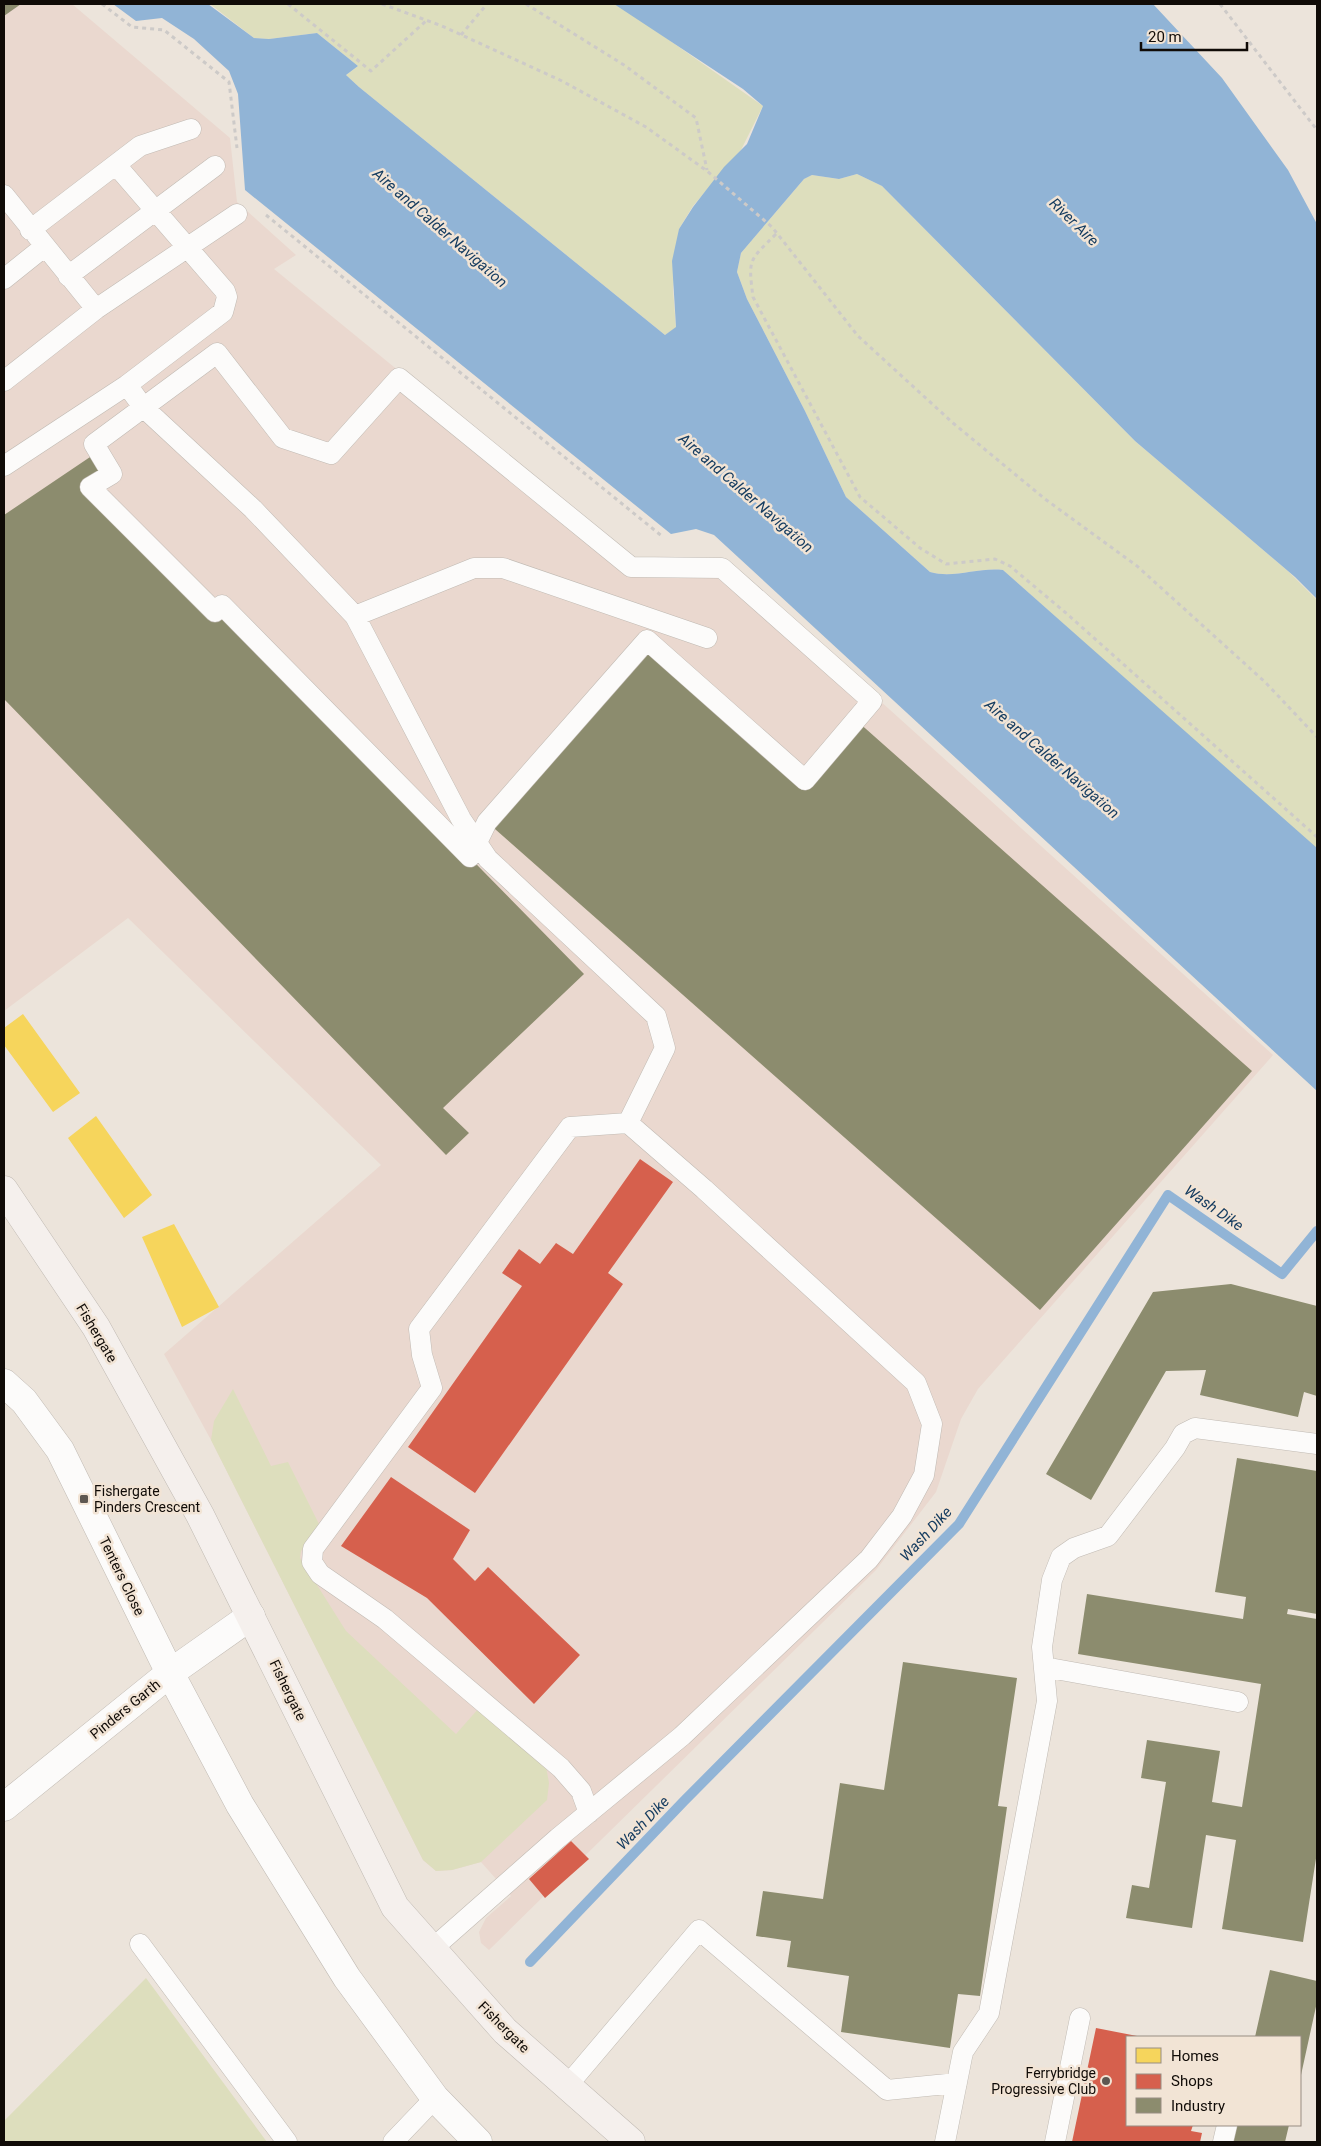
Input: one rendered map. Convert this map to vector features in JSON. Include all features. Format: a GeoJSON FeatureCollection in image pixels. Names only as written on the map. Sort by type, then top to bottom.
{"type":"FeatureCollection","features":[{"type":"Feature","properties":{"kind":"main road","name":"Fishergate"},"geometry":{"type":"LineString","coordinates":[[4,1190],[96,1327],[200,1515],[395,1908],[505,2031],[631,2142]]}},
{"type":"Feature","properties":{"kind":"street","name":"Tenters Close"},"geometry":{"type":"LineString","coordinates":[[4,1383],[24,1401],[60,1450],[170,1673]]}},
{"type":"Feature","properties":{"kind":"street","name":"Pinders Garth"},"geometry":{"type":"LineString","coordinates":[[4,1807],[170,1673],[251,1616]]}},
{"type":"Feature","properties":{"kind":"street"},"geometry":{"type":"LineString","coordinates":[[170,1673],[240,1805],[348,1978],[435,2098],[478,2142]]}},
{"type":"Feature","properties":{"kind":"lane"},"geometry":{"type":"LineString","coordinates":[[30,230],[140,146],[191,129]]}},
{"type":"Feature","properties":{"kind":"lane"},"geometry":{"type":"LineString","coordinates":[[4,466],[127,385],[223,312],[227,297],[225,291],[157,210],[116,165]]}},
{"type":"Feature","properties":{"kind":"lane"},"geometry":{"type":"LineString","coordinates":[[68,276],[215,166]]}},
{"type":"Feature","properties":{"kind":"lane"},"geometry":{"type":"LineString","coordinates":[[4,195],[30,230],[96,309]]}},
{"type":"Feature","properties":{"kind":"lane"},"geometry":{"type":"LineString","coordinates":[[4,381],[96,309],[237,214]]}},
{"type":"Feature","properties":{"kind":"lane"},"geometry":{"type":"LineString","coordinates":[[4,279],[44,247]]}},
{"type":"Feature","properties":{"kind":"lane"},"geometry":{"type":"LineString","coordinates":[[217,353],[283,438],[331,454],[399,378],[631,567],[722,568],[872,701],[805,780],[647,640],[487,822],[478,841],[470,857],[222,605],[215,612],[90,487],[112,474],[94,444],[217,353]]}},
{"type":"Feature","properties":{"kind":"lane"},"geometry":{"type":"LineString","coordinates":[[127,385],[143,407],[253,509],[355,616],[461,819],[478,841],[488,859],[656,1016],[665,1048],[628,1123]]}},
{"type":"Feature","properties":{"kind":"lane"},"geometry":{"type":"LineString","coordinates":[[355,616],[474,568],[503,568],[707,638]]}},
{"type":"Feature","properties":{"kind":"lane"},"geometry":{"type":"LineString","coordinates":[[432,1949],[589,1812],[682,1736],[869,1558],[902,1516],[924,1475],[932,1424],[916,1383],[704,1188],[628,1123],[570,1127],[419,1329],[422,1355],[432,1388],[313,1549],[312,1562],[320,1574],[384,1618],[561,1768],[581,1791],[589,1812]]}},
{"type":"Feature","properties":{"kind":"lane"},"geometry":{"type":"LineString","coordinates":[[946,2142],[964,2052],[989,2013],[1047,1700],[1042,1647],[1052,1580],[1061,1557],[1074,1548],[1108,1536],[1183,1434],[1195,1428],[1317,1444]]}},
{"type":"Feature","properties":{"kind":"lane"},"geometry":{"type":"LineString","coordinates":[[1044,1667],[1238,1702]]}},
{"type":"Feature","properties":{"kind":"lane"},"geometry":{"type":"LineString","coordinates":[[567,2086],[699,1930],[888,2090],[957,2083]]}},
{"type":"Feature","properties":{"kind":"lane"},"geometry":{"type":"LineString","coordinates":[[140,1944],[287,2142]]}},
{"type":"Feature","properties":{"kind":"lane"},"geometry":{"type":"LineString","coordinates":[[1055,2142],[1080,2018]]}},
{"type":"Feature","properties":{"kind":"lane"},"geometry":{"type":"LineString","coordinates":[[393,2142],[435,2098]]}},
{"type":"Feature","properties":{"kind":"lane"},"geometry":{"type":"LineString","coordinates":[[1223,2142],[1227,2126]]}},
{"type":"Feature","properties":{"kind":"path"},"geometry":{"type":"LineString","coordinates":[[102,4],[132,27],[164,30],[229,82],[237,149]]}},
{"type":"Feature","properties":{"kind":"path"},"geometry":{"type":"LineString","coordinates":[[288,4],[371,71],[427,20]]}},
{"type":"Feature","properties":{"kind":"path"},"geometry":{"type":"LineString","coordinates":[[382,4],[427,20],[562,81],[646,126],[707,171],[772,227],[858,336],[953,423],[1045,499],[1137,566],[1265,682],[1317,737]]}},
{"type":"Feature","properties":{"kind":"path"},"geometry":{"type":"LineString","coordinates":[[461,35],[488,4]]}},
{"type":"Feature","properties":{"kind":"path"},"geometry":{"type":"LineString","coordinates":[[526,4],[624,65],[696,118],[707,171]]}},
{"type":"Feature","properties":{"kind":"path"},"geometry":{"type":"LineString","coordinates":[[1220,4],[1317,130]]}},
{"type":"Feature","properties":{"kind":"path"},"geometry":{"type":"LineString","coordinates":[[258,209],[661,536],[669,537]]}},
{"type":"Feature","properties":{"kind":"path"},"geometry":{"type":"LineString","coordinates":[[776,234],[754,256],[749,267],[752,297],[860,496],[920,548],[946,564],[995,559],[1010,566],[1066,613],[1317,837]]}},
{"type":"Feature","properties":{"kind":"shaded area"},"geometry":{"type":"Polygon","coordinates":[[[4,4],[72,4],[230,138],[237,202],[296,255],[274,269],[634,563],[727,563],[1273,1055],[978,1389],[961,1419],[936,1492],[876,1570],[489,1950],[481,1943],[479,1932],[486,1918],[511,1896],[481,1862],[452,1870],[436,1871],[423,1860],[211,1440],[164,1354],[381,1165],[128,918],[4,1011],[4,4]]]}},
{"type":"Feature","properties":{"kind":"green space"},"geometry":{"type":"Polygon","coordinates":[[[210,4],[614,4],[632,14],[763,106],[741,150],[693,206],[679,229],[673,289],[676,328],[665,335],[359,87],[346,75],[358,66],[317,33],[269,39],[254,38],[210,4]]]}},
{"type":"Feature","properties":{"kind":"green space"},"geometry":{"type":"Polygon","coordinates":[[[857,174],[882,186],[1135,441],[1289,572],[1317,600],[1317,850],[1003,570],[984,570],[957,574],[930,572],[846,497],[805,411],[747,299],[737,272],[741,253],[804,179],[812,175],[839,179],[857,174]]]}},
{"type":"Feature","properties":{"kind":"green space"},"geometry":{"type":"Polygon","coordinates":[[[233,1389],[271,1466],[288,1462],[322,1530],[301,1551],[300,1558],[346,1631],[456,1734],[479,1708],[545,1761],[549,1783],[547,1800],[481,1862],[452,1870],[436,1871],[423,1860],[211,1440],[214,1421],[233,1389]]]}},
{"type":"Feature","properties":{"kind":"green space"},"geometry":{"type":"Polygon","coordinates":[[[146,1978],[267,2142],[4,2142],[4,2121],[146,1978]]]}},
{"type":"Feature","properties":{"kind":"water"},"geometry":{"type":"Polygon","coordinates":[[[113,4],[208,4],[254,38],[269,39],[317,33],[358,66],[346,75],[359,87],[665,335],[676,327],[672,261],[679,229],[693,207],[724,167],[747,144],[763,106],[743,89],[614,4],[1153,4],[1222,78],[1288,170],[1317,224],[1317,599],[1295,577],[1135,441],[882,186],[857,174],[839,179],[812,175],[804,179],[741,253],[737,272],[747,299],[805,411],[846,497],[930,572],[957,574],[984,570],[1003,570],[1317,848],[1317,1091],[714,535],[696,529],[671,534],[245,190],[238,94],[229,71],[194,39],[162,18],[136,21],[113,4]]]}},
{"type":"Feature","properties":{"kind":"building: Homes"},"geometry":{"type":"Polygon","coordinates":[[[23,1014],[80,1093],[53,1112],[4,1045],[4,1028],[23,1014]]]}},
{"type":"Feature","properties":{"kind":"building: Homes"},"geometry":{"type":"Polygon","coordinates":[[[96,1116],[152,1195],[124,1218],[68,1138],[96,1116]]]}},
{"type":"Feature","properties":{"kind":"building: Homes"},"geometry":{"type":"Polygon","coordinates":[[[174,1224],[219,1307],[182,1327],[142,1237],[174,1224]]]}},
{"type":"Feature","properties":{"kind":"building: Shops"},"geometry":{"type":"Polygon","coordinates":[[[640,1159],[673,1182],[608,1273],[623,1284],[475,1493],[408,1447],[522,1286],[502,1273],[519,1249],[540,1264],[556,1243],[573,1254],[640,1159]]]}},
{"type":"Feature","properties":{"kind":"building: Shops"},"geometry":{"type":"Polygon","coordinates":[[[391,1477],[470,1530],[453,1559],[475,1581],[488,1567],[580,1655],[534,1704],[427,1598],[341,1546],[391,1477]]]}},
{"type":"Feature","properties":{"kind":"building: Shops"},"geometry":{"type":"Polygon","coordinates":[[[571,1841],[589,1859],[545,1898],[529,1879],[571,1841]]]}},
{"type":"Feature","properties":{"kind":"building: Shops","name":"Ferrybridge Progressive Club"},"geometry":{"type":"Polygon","coordinates":[[[1096,2028],[1137,2036],[1126,2036],[1126,2126],[1193,2126],[1191,2131],[1202,2133],[1200,2142],[1072,2142],[1096,2028]]]}},
{"type":"Feature","properties":{"kind":"building: Industry"},"geometry":{"type":"Polygon","coordinates":[[[4,4],[21,4],[4,16],[4,4]]]}},
{"type":"Feature","properties":{"kind":"building: Industry"},"geometry":{"type":"Polygon","coordinates":[[[99,451],[112,474],[90,487],[222,605],[584,974],[443,1108],[469,1133],[446,1155],[4,699],[4,515],[99,451]]]}},
{"type":"Feature","properties":{"kind":"building: Industry"},"geometry":{"type":"Polygon","coordinates":[[[647,640],[805,780],[857,721],[1252,1071],[1040,1310],[487,822],[647,640]]]}},
{"type":"Feature","properties":{"kind":"building: Industry"},"geometry":{"type":"Polygon","coordinates":[[[1231,1284],[1317,1306],[1317,1396],[1304,1392],[1298,1417],[1200,1395],[1206,1370],[1166,1371],[1091,1500],[1046,1474],[1153,1292],[1231,1284]]]}},
{"type":"Feature","properties":{"kind":"building: Industry"},"geometry":{"type":"Polygon","coordinates":[[[1237,1458],[1317,1471],[1317,1614],[1288,1609],[1287,1614],[1317,1619],[1317,1852],[1303,1942],[1222,1929],[1236,1840],[1206,1835],[1192,1928],[1126,1918],[1132,1885],[1149,1888],[1166,1782],[1141,1778],[1147,1740],[1220,1751],[1212,1802],[1242,1807],[1261,1684],[1078,1654],[1087,1594],[1243,1619],[1246,1597],[1215,1592],[1237,1458]]]}},
{"type":"Feature","properties":{"kind":"building: Industry"},"geometry":{"type":"Polygon","coordinates":[[[903,1662],[1017,1678],[998,1806],[1007,1807],[980,1996],[958,1994],[950,2048],[841,2032],[849,1976],[787,1967],[791,1941],[756,1936],[763,1891],[823,1899],[840,1783],[884,1790],[903,1662]]]}},
{"type":"Feature","properties":{"kind":"building: Industry"},"geometry":{"type":"Polygon","coordinates":[[[1270,1970],[1317,1981],[1317,2002],[1301,2075],[1301,2036],[1255,2036],[1270,1970]]]}},
{"type":"Feature","properties":{"kind":"building: Industry"},"geometry":{"type":"Polygon","coordinates":[[[1235,2126],[1289,2126],[1285,2142],[1231,2142],[1235,2126]]]}},
{"type":"Feature","properties":{"kind":"waterway","name":"Wash Dike"},"geometry":{"type":"LineString","coordinates":[[530,1962],[684,1801],[959,1524],[1168,1195],[1282,1274],[1317,1231]]}},
{"type":"Feature","properties":{"kind":"place","name":"Fishergate Pinders Crescent"},"geometry":{"type":"Point","coordinates":[84,1499]}},
{"type":"Feature","properties":{"kind":"place","name":"Ferrybridge Progressive Club"},"geometry":{"type":"Point","coordinates":[1106,2081]}},
{"type":"Feature","properties":{"kind":"water label","name":"River Aire"},"geometry":{"type":"Point","coordinates":[1074,222]}},
{"type":"Feature","properties":{"kind":"water label","name":"Aire and Calder Navigation"},"geometry":{"type":"Point","coordinates":[440,228]}},
{"type":"Feature","properties":{"kind":"water label","name":"Aire and Calder Navigation"},"geometry":{"type":"Point","coordinates":[746,493]}},
{"type":"Feature","properties":{"kind":"water label","name":"Aire and Calder Navigation"},"geometry":{"type":"Point","coordinates":[1052,759]}}]}
